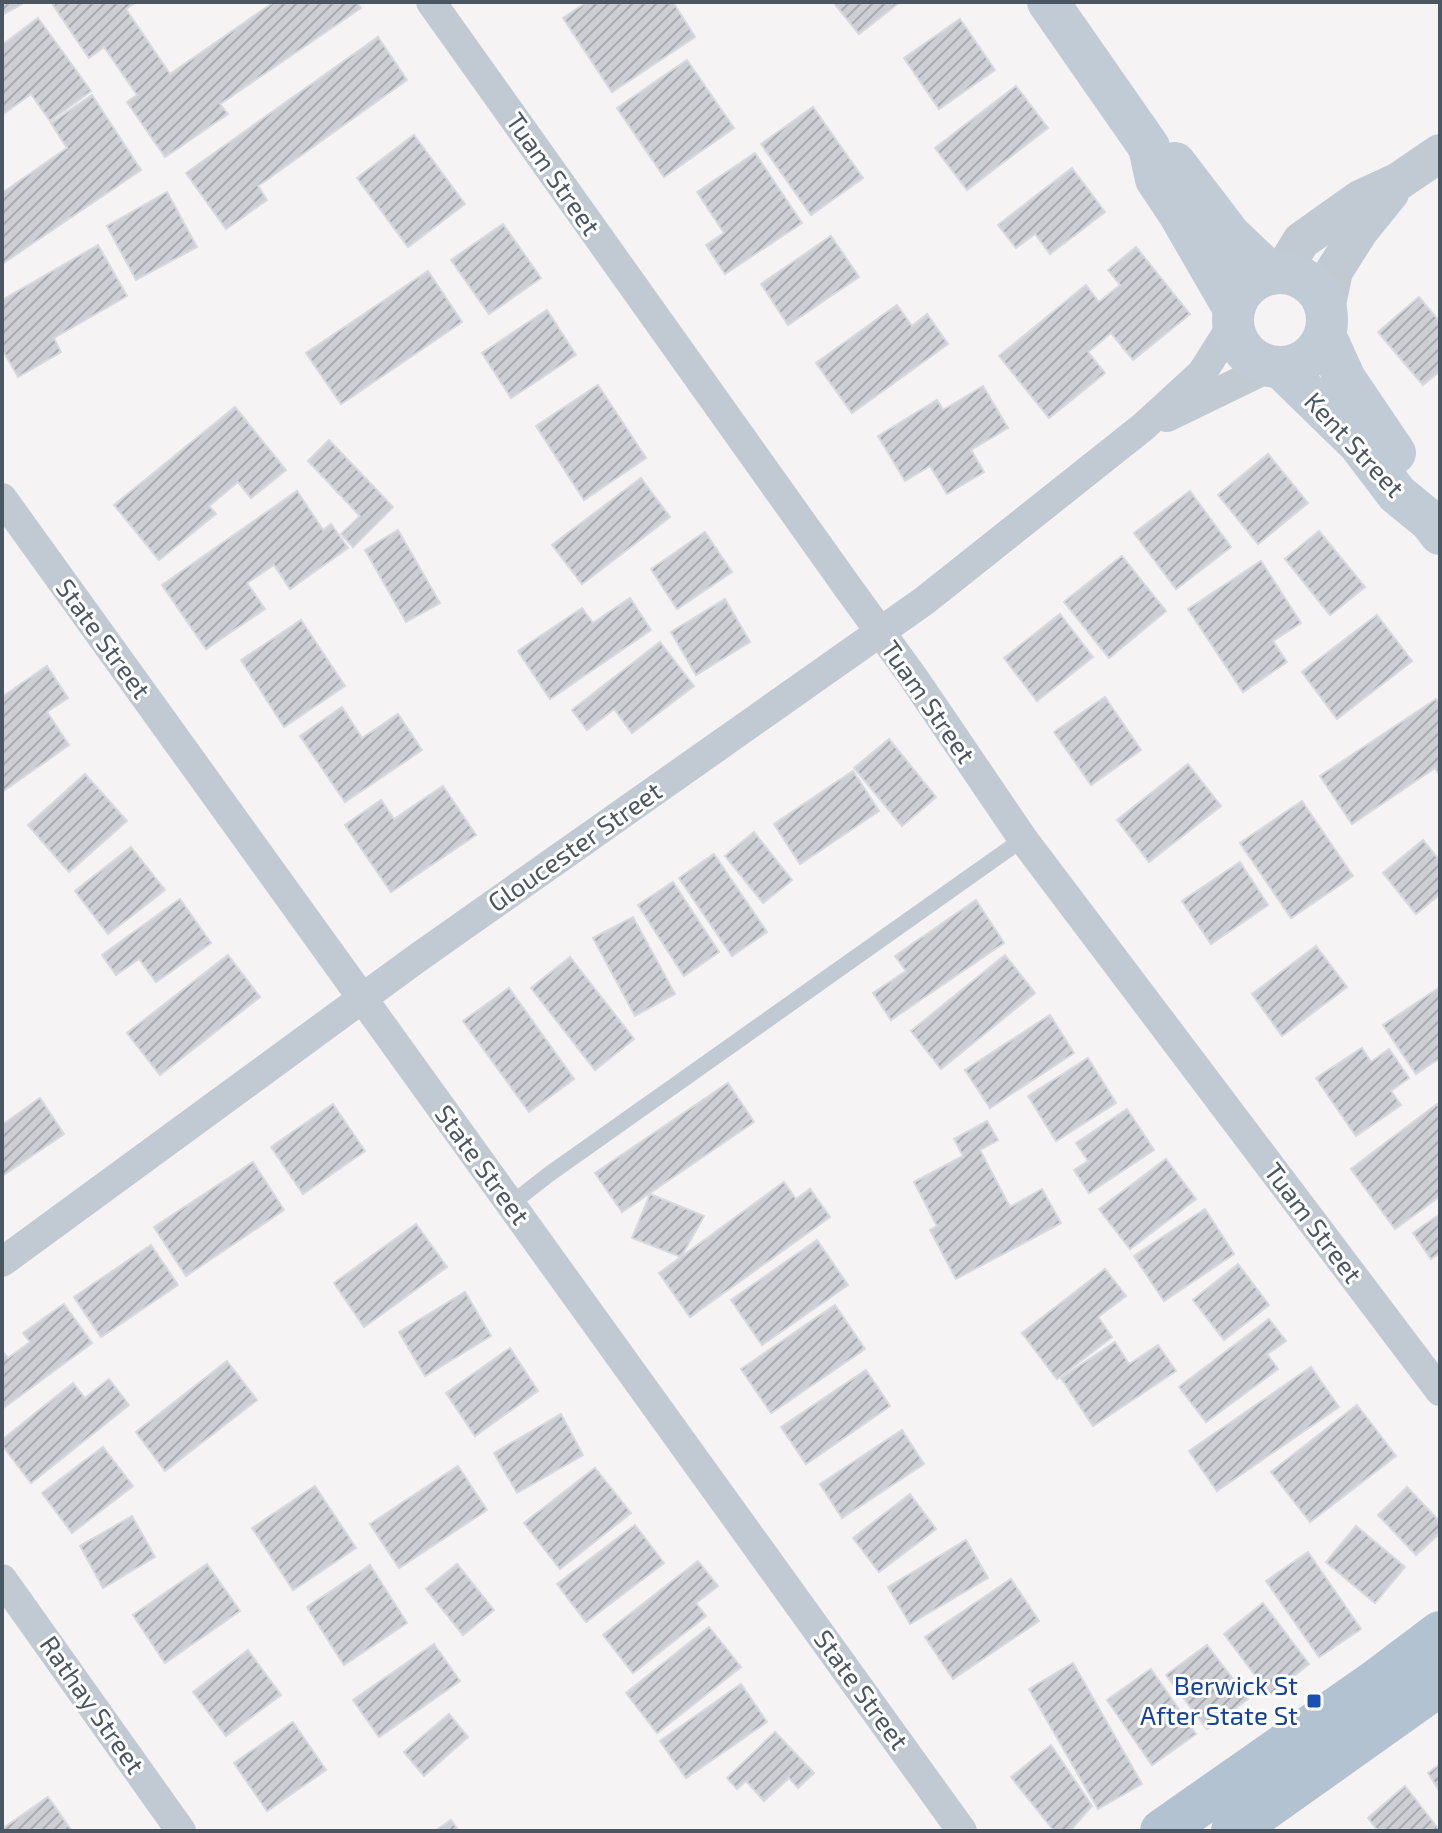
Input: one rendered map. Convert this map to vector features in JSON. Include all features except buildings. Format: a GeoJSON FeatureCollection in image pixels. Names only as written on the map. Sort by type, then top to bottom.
{"type":"FeatureCollection","features":[{"type":"Feature","properties":{"kind":"main road"},"geometry":{"type":"LineString","coordinates":[[1048,2],[1149,147],[1156,179],[1178,212],[1234,316]]}},
{"type":"Feature","properties":{"kind":"main road"},"geometry":{"type":"LineString","coordinates":[[1149,147],[1165,149],[1230,235],[1276,274]]}},
{"type":"Feature","properties":{"kind":"main road"},"geometry":{"type":"LineString","coordinates":[[1290,274],[1313,286],[1321,297],[1325,322],[1312,355],[1291,366],[1276,367],[1260,363],[1250,356],[1236,336],[1234,316],[1239,296],[1247,286],[1258,278],[1290,274]]}},
{"type":"Feature","properties":{"kind":"main road","name":"Kent Street"},"geometry":{"type":"LineString","coordinates":[[1325,322],[1345,379],[1418,487],[1435,528]]}},
{"type":"Feature","properties":{"kind":"main road","name":"Kent Street"},"geometry":{"type":"LineString","coordinates":[[1276,367],[1359,444],[1397,494],[1435,528]]}},
{"type":"Feature","properties":{"kind":"main road"},"geometry":{"type":"LineString","coordinates":[[1162,1831],[1440,1633]]}},
{"type":"Feature","properties":{"kind":"main road"},"geometry":{"type":"LineString","coordinates":[[1233,1831],[1440,1684]]}},
{"type":"Feature","properties":{"kind":"street","name":"Tuam Street"},"geometry":{"type":"LineString","coordinates":[[431,2],[913,677],[1023,839],[1440,1391]]}},
{"type":"Feature","properties":{"kind":"street"},"geometry":{"type":"LineString","coordinates":[[1276,274],[1301,241],[1360,199],[1399,181],[1440,153]]}},
{"type":"Feature","properties":{"kind":"street"},"geometry":{"type":"LineString","coordinates":[[1325,322],[1334,271],[1360,230],[1399,181]]}},
{"type":"Feature","properties":{"kind":"street","name":"Gloucester Street"},"geometry":{"type":"LineString","coordinates":[[2,1262],[361,999],[924,601],[1143,427],[1202,373],[1234,316]]}},
{"type":"Feature","properties":{"kind":"street","name":"Gloucester Street"},"geometry":{"type":"LineString","coordinates":[[1143,427],[1276,367]]}},
{"type":"Feature","properties":{"kind":"street","name":"State Street"},"geometry":{"type":"LineString","coordinates":[[2,498],[962,1831]]}},
{"type":"Feature","properties":{"kind":"street","name":"Rathay Street"},"geometry":{"type":"LineString","coordinates":[[2,1579],[181,1831]]}},
{"type":"Feature","properties":{"kind":"lane"},"geometry":{"type":"LineString","coordinates":[[511,1204],[1023,839]]}},
{"type":"Feature","properties":{"kind":"place","name":"Berwick St After State St"},"geometry":{"type":"Point","coordinates":[1314,1701]}}]}
